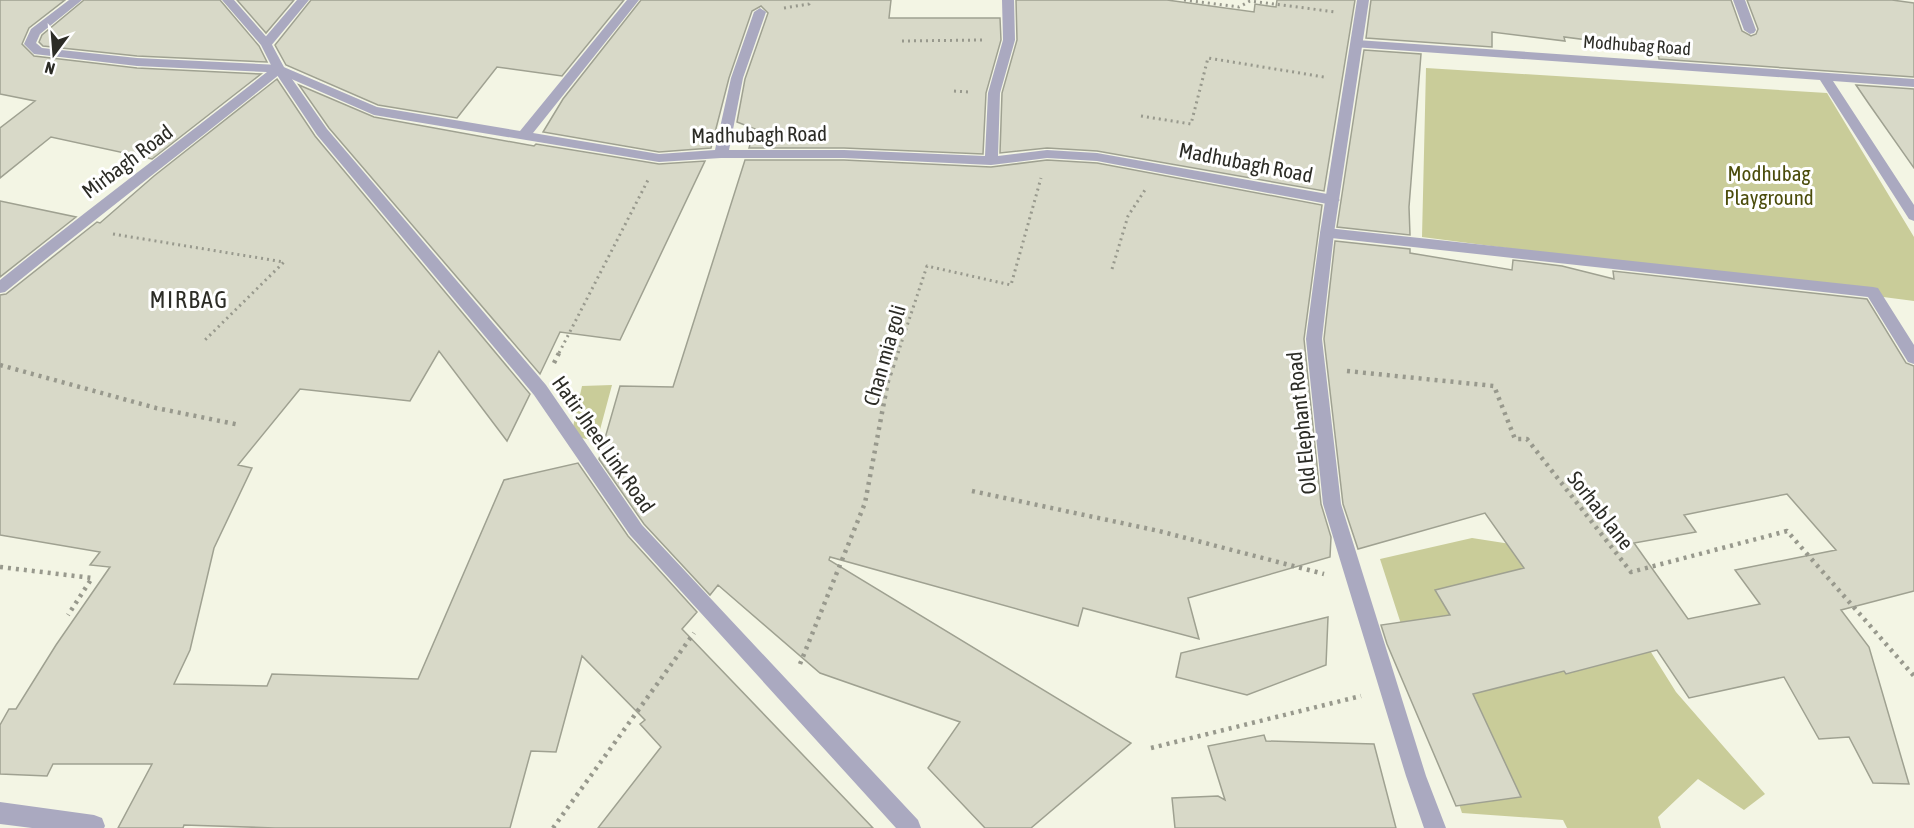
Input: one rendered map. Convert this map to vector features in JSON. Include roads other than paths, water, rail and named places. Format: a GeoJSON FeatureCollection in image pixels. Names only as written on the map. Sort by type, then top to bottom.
{"type":"FeatureCollection","features":[{"type":"Feature","properties":{"kind":"street"},"geometry":{"type":"LineString","coordinates":[[76,0],[34,32],[30,44],[38,51],[137,62],[279,69]]}},
{"type":"Feature","properties":{"kind":"street"},"geometry":{"type":"LineString","coordinates":[[228,0],[266,44],[279,69]]}},
{"type":"Feature","properties":{"kind":"street"},"geometry":{"type":"LineString","coordinates":[[266,44],[303,0]]}},
{"type":"Feature","properties":{"kind":"street"},"geometry":{"type":"LineString","coordinates":[[524,135],[633,0]]}},
{"type":"Feature","properties":{"kind":"street"},"geometry":{"type":"LineString","coordinates":[[990,161],[994,130],[994,93],[1010,40],[1008,0]]}},
{"type":"Feature","properties":{"kind":"street"},"geometry":{"type":"LineString","coordinates":[[1739,0],[1750,30]]}},
{"type":"Feature","properties":{"kind":"street","name":"Old Elephant Road"},"geometry":{"type":"LineString","coordinates":[[1361,8],[1352,82],[1327,232],[1314,339],[1332,504],[1391,688],[1416,776],[1435,828]]}},
{"type":"Feature","properties":{"kind":"street"},"geometry":{"type":"LineString","coordinates":[[721,154],[736,78],[760,12]]}},
{"type":"Feature","properties":{"kind":"street","name":"Modhubag Road"},"geometry":{"type":"LineString","coordinates":[[1357,44],[1914,83]]}},
{"type":"Feature","properties":{"kind":"street","name":"Madhubagh Road"},"geometry":{"type":"LineString","coordinates":[[279,69],[374,111],[659,158],[721,154],[844,154],[990,161],[1047,154],[1097,157],[1160,166],[1333,200]]}},
{"type":"Feature","properties":{"kind":"street","name":"Mirbagh Road"},"geometry":{"type":"LineString","coordinates":[[0,288],[279,69]]}},
{"type":"Feature","properties":{"kind":"street","name":"Hatir Jheel Link Road"},"geometry":{"type":"LineString","coordinates":[[279,69],[322,132],[540,390],[636,530],[910,828]]}},
{"type":"Feature","properties":{"kind":"street"},"geometry":{"type":"LineString","coordinates":[[1824,77],[1914,216]]}},
{"type":"Feature","properties":{"kind":"street"},"geometry":{"type":"LineString","coordinates":[[1327,232],[1873,292],[1914,358]]}},
{"type":"Feature","properties":{"kind":"street"},"geometry":{"type":"LineString","coordinates":[[0,813],[94,826]]}},
{"type":"Feature","properties":{"kind":"district","name":"MIRBAG"},"geometry":{"type":"Point","coordinates":[189,299]}},
{"type":"Feature","properties":{"kind":"park label","name":"Modhubag Playground"},"geometry":{"type":"Point","coordinates":[1769,185]}}]}
